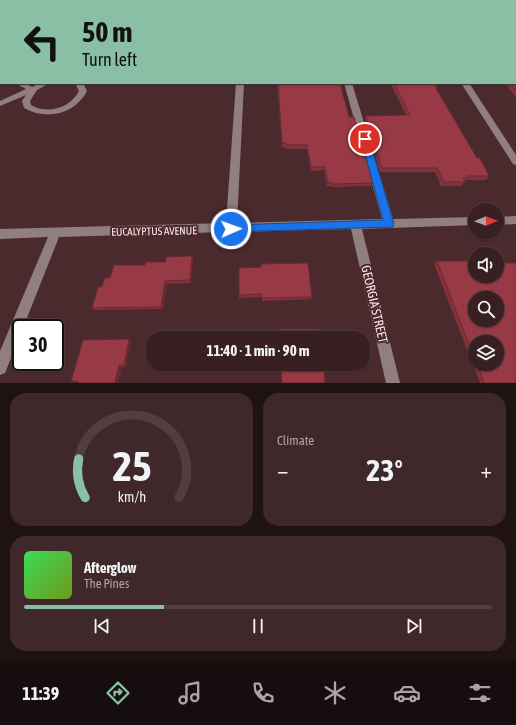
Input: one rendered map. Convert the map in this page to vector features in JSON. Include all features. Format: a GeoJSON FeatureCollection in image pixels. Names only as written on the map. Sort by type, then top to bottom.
{"type":"FeatureCollection","features":[{"type":"Feature","properties":{"kind":"street"},"geometry":{"type":"LineString","coordinates":[[21,84],[33,90]]}},
{"type":"Feature","properties":{"kind":"street"},"geometry":{"type":"LineString","coordinates":[[0,104],[44,84]]}},
{"type":"Feature","properties":{"kind":"street"},"geometry":{"type":"LineString","coordinates":[[33,90],[26,101],[27,106],[39,112],[49,112],[59,110],[76,102],[83,91],[80,84]]}},
{"type":"Feature","properties":{"kind":"street"},"geometry":{"type":"LineString","coordinates":[[231,229],[240,84]]}},
{"type":"Feature","properties":{"kind":"street"},"geometry":{"type":"LineString","coordinates":[[348,84],[389,224]]}},
{"type":"Feature","properties":{"kind":"street"},"geometry":{"type":"LineString","coordinates":[[466,84],[516,162]]}},
{"type":"Feature","properties":{"kind":"street"},"geometry":{"type":"LineString","coordinates":[[504,221],[516,220]]}},
{"type":"Feature","properties":{"kind":"street","name":"EUCALYPTUS AVENUE"},"geometry":{"type":"LineString","coordinates":[[0,234],[55,234],[468,221]]}},
{"type":"Feature","properties":{"kind":"street","name":"GEORGIA STREET"},"geometry":{"type":"LineString","coordinates":[[356,225],[393,383]]}},
{"type":"Feature","properties":{"kind":"street"},"geometry":{"type":"LineString","coordinates":[[0,368],[55,234]]}},
{"type":"Feature","properties":{"kind":"building"},"geometry":{"type":"Polygon","coordinates":[[[278,84],[340,84],[349,117],[354,117],[373,183],[328,183],[325,167],[311,167],[307,145],[286,145],[286,143],[282,143],[278,84]]]}},
{"type":"Feature","properties":{"kind":"building"},"geometry":{"type":"Polygon","coordinates":[[[394,84],[438,84],[434,85],[477,158],[480,158],[489,176],[467,176],[467,178],[463,178],[465,182],[444,182],[437,168],[382,168],[366,116],[410,115],[394,84]]]}},
{"type":"Feature","properties":{"kind":"building"},"geometry":{"type":"Polygon","coordinates":[[[511,84],[516,84],[516,91],[511,84]]]}},
{"type":"Feature","properties":{"kind":"building"},"geometry":{"type":"Polygon","coordinates":[[[192,256],[190,280],[165,281],[161,307],[92,308],[98,287],[102,287],[105,278],[110,278],[114,265],[145,265],[146,262],[166,262],[166,257],[192,256]]]}},
{"type":"Feature","properties":{"kind":"building"},"geometry":{"type":"Polygon","coordinates":[[[437,261],[468,261],[468,283],[504,283],[504,263],[516,263],[516,383],[484,383],[480,371],[504,371],[504,335],[468,335],[468,342],[437,261]]]}},
{"type":"Feature","properties":{"kind":"building"},"geometry":{"type":"Polygon","coordinates":[[[308,263],[312,297],[262,298],[262,294],[239,295],[239,268],[261,267],[261,264],[308,263]]]}},
{"type":"Feature","properties":{"kind":"building"},"geometry":{"type":"Polygon","coordinates":[[[279,329],[319,329],[319,331],[279,331],[279,329]]]}},
{"type":"Feature","properties":{"kind":"building"},"geometry":{"type":"Polygon","coordinates":[[[129,339],[124,365],[119,365],[115,383],[78,383],[78,381],[71,381],[83,340],[129,339]]]}},
{"type":"Feature","properties":{"kind":"building"},"geometry":{"type":"Polygon","coordinates":[[[281,371],[324,371],[325,383],[282,383],[281,371]]]}},
{"type":"Feature","properties":{"kind":"route"},"geometry":{"type":"LineString","coordinates":[[231,229],[389,224],[365,139]]}}]}
